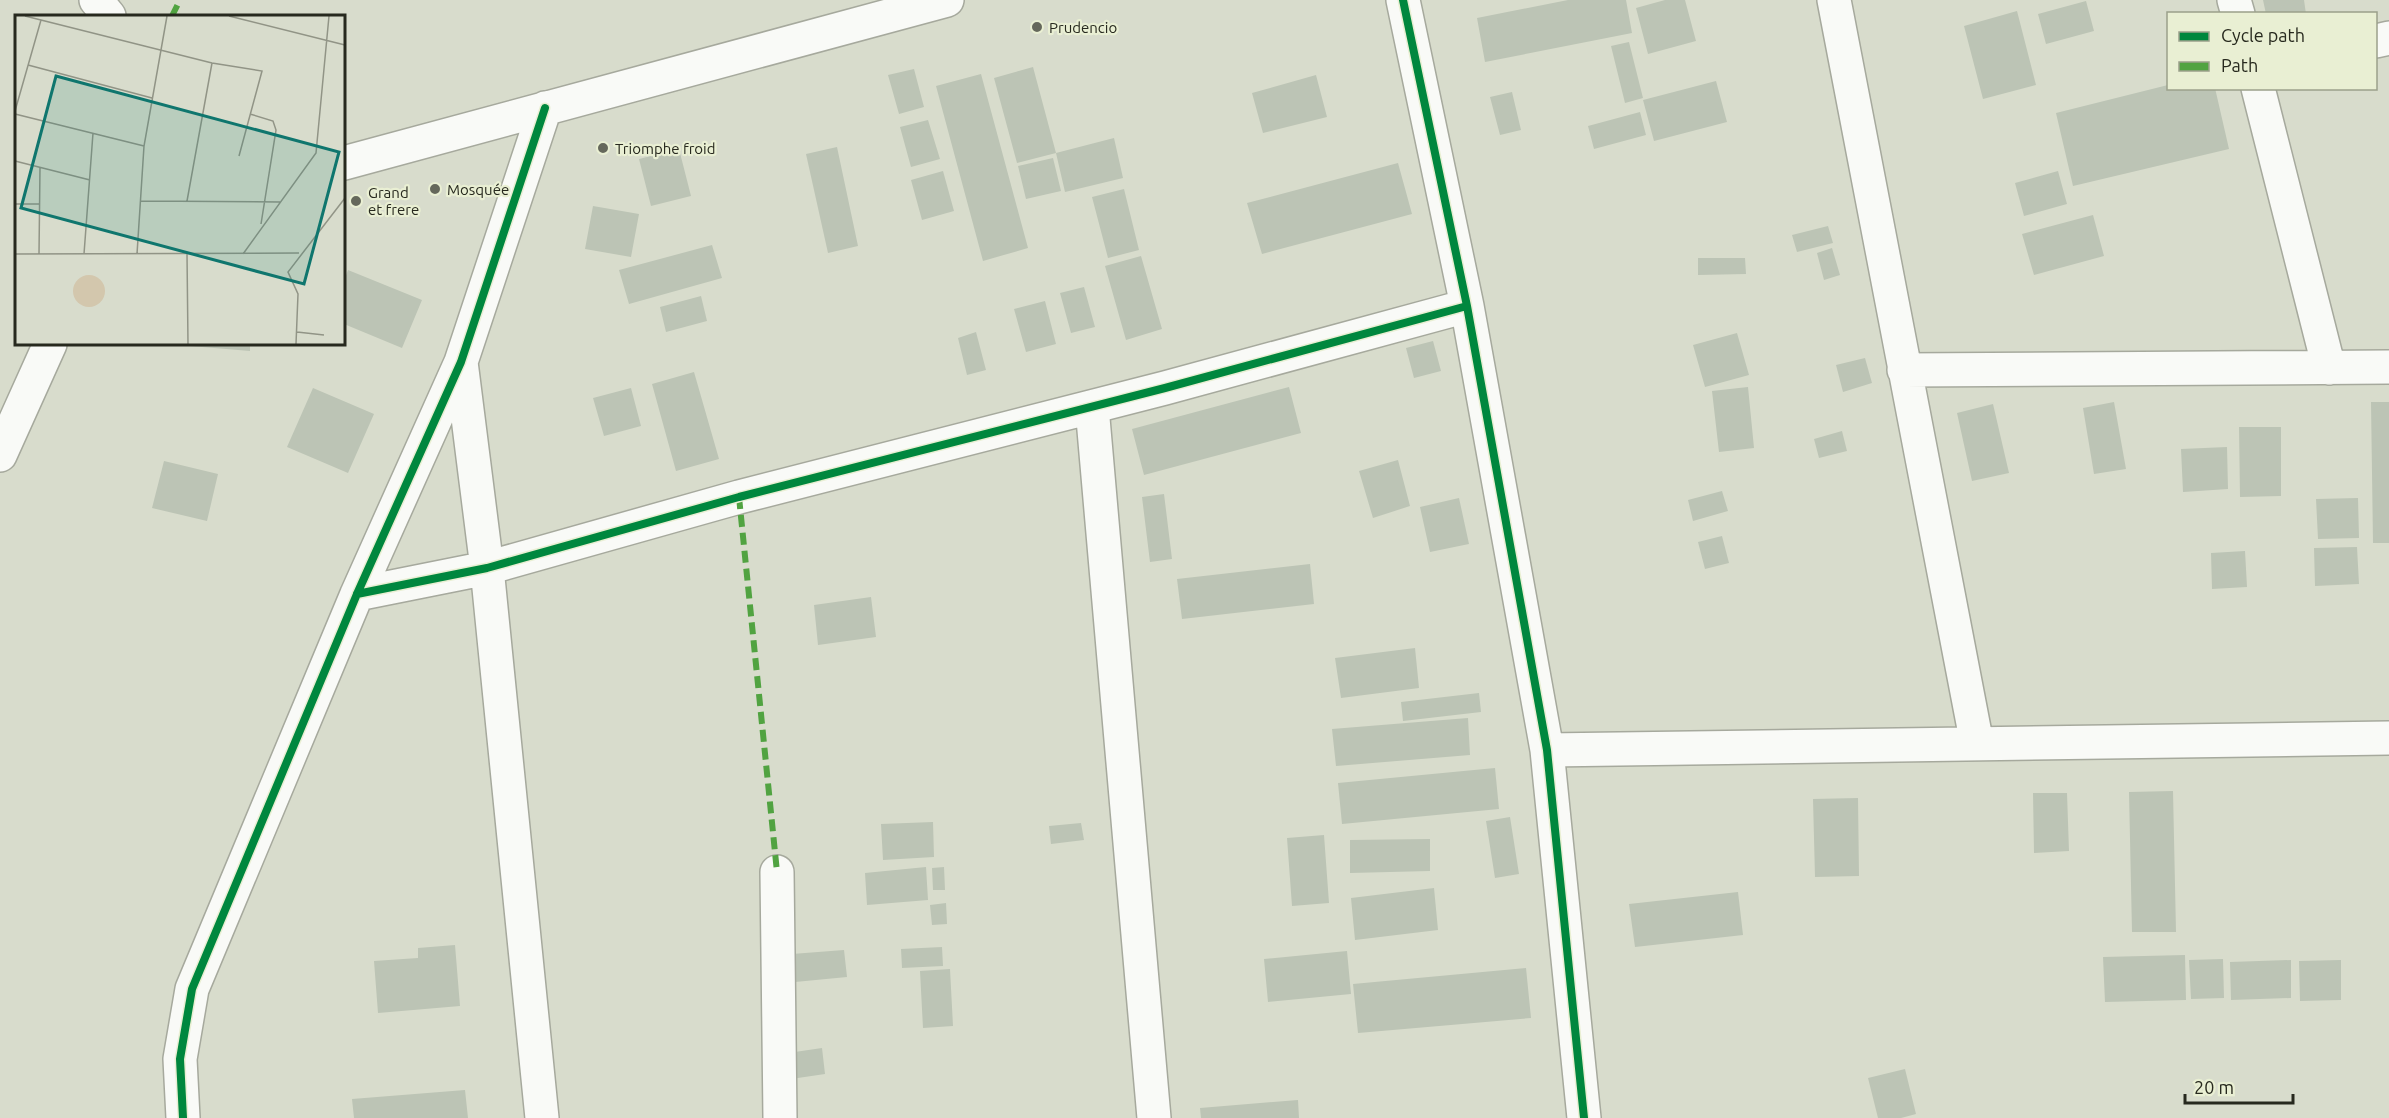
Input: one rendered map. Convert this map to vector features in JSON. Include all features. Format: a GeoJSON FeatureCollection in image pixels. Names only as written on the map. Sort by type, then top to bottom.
{"type":"FeatureCollection","features":[{"type":"Feature","properties":{"kind":"street"},"geometry":{"type":"LineString","coordinates":[[96,0],[108,15]]}},
{"type":"Feature","properties":{"kind":"street"},"geometry":{"type":"LineString","coordinates":[[345,163],[947,0]]}},
{"type":"Feature","properties":{"kind":"street"},"geometry":{"type":"LineString","coordinates":[[1403,0],[1467,306],[1547,750],[1584,1118]]}},
{"type":"Feature","properties":{"kind":"street"},"geometry":{"type":"LineString","coordinates":[[1834,0],[1977,744]]}},
{"type":"Feature","properties":{"kind":"street"},"geometry":{"type":"LineString","coordinates":[[2259,90],[2329,368]]}},
{"type":"Feature","properties":{"kind":"street"},"geometry":{"type":"LineString","coordinates":[[183,1118],[180,1059],[192,989],[357,594],[461,362],[545,108]]}},
{"type":"Feature","properties":{"kind":"street"},"geometry":{"type":"LineString","coordinates":[[357,594],[487,568],[739,497],[1092,407],[1467,306]]}},
{"type":"Feature","properties":{"kind":"street"},"geometry":{"type":"LineString","coordinates":[[0,455],[50,345]]}},
{"type":"Feature","properties":{"kind":"street"},"geometry":{"type":"LineString","coordinates":[[461,362],[487,568],[542,1118]]}},
{"type":"Feature","properties":{"kind":"street"},"geometry":{"type":"LineString","coordinates":[[1904,370],[2389,367]]}},
{"type":"Feature","properties":{"kind":"street"},"geometry":{"type":"LineString","coordinates":[[1092,407],[1154,1118]]}},
{"type":"Feature","properties":{"kind":"street"},"geometry":{"type":"LineString","coordinates":[[1547,750],[2389,738]]}},
{"type":"Feature","properties":{"kind":"street"},"geometry":{"type":"LineString","coordinates":[[777,872],[780,1118]]}},
{"type":"Feature","properties":{"kind":"building"},"geometry":{"type":"Polygon","coordinates":[[[1568,0],[1626,0],[1632,33],[1485,62],[1477,18],[1568,0]]]}},
{"type":"Feature","properties":{"kind":"building"},"geometry":{"type":"Polygon","coordinates":[[[1665,0],[1685,0],[1696,41],[1648,54],[1636,8],[1665,0]]]}},
{"type":"Feature","properties":{"kind":"building"},"geometry":{"type":"Polygon","coordinates":[[[2263,0],[2304,0],[2306,12],[2266,12],[2263,0]]]}},
{"type":"Feature","properties":{"kind":"building"},"geometry":{"type":"Polygon","coordinates":[[[2086,1],[2094,31],[2046,44],[2038,14],[2086,1]]]}},
{"type":"Feature","properties":{"kind":"building"},"geometry":{"type":"Polygon","coordinates":[[[2017,11],[2036,85],[1983,99],[1964,26],[2017,11]]]}},
{"type":"Feature","properties":{"kind":"building"},"geometry":{"type":"Polygon","coordinates":[[[1629,42],[1643,98],[1625,103],[1611,46],[1629,42]]]}},
{"type":"Feature","properties":{"kind":"building"},"geometry":{"type":"Polygon","coordinates":[[[1033,67],[1056,153],[1017,163],[994,78],[1033,67]]]}},
{"type":"Feature","properties":{"kind":"building"},"geometry":{"type":"Polygon","coordinates":[[[914,69],[924,107],[899,114],[888,75],[914,69]]]}},
{"type":"Feature","properties":{"kind":"building"},"geometry":{"type":"Polygon","coordinates":[[[981,74],[1028,248],[983,261],[936,86],[981,74]]]}},
{"type":"Feature","properties":{"kind":"building"},"geometry":{"type":"Polygon","coordinates":[[[1316,75],[1327,117],[1263,133],[1252,93],[1316,75]]]}},
{"type":"Feature","properties":{"kind":"building"},"geometry":{"type":"Polygon","coordinates":[[[1716,81],[1727,122],[1654,141],[1643,100],[1716,81]]]}},
{"type":"Feature","properties":{"kind":"building"},"geometry":{"type":"Polygon","coordinates":[[[2167,85],[2167,90],[2215,90],[2229,149],[2073,186],[2056,113],[2167,85]]]}},
{"type":"Feature","properties":{"kind":"building"},"geometry":{"type":"Polygon","coordinates":[[[1512,92],[1521,130],[1500,135],[1490,97],[1512,92]]]}},
{"type":"Feature","properties":{"kind":"building"},"geometry":{"type":"Polygon","coordinates":[[[1640,112],[1646,135],[1594,149],[1588,126],[1640,112]]]}},
{"type":"Feature","properties":{"kind":"building"},"geometry":{"type":"Polygon","coordinates":[[[928,120],[940,159],[911,167],[900,127],[928,120]]]}},
{"type":"Feature","properties":{"kind":"building"},"geometry":{"type":"Polygon","coordinates":[[[1114,138],[1123,178],[1065,192],[1056,153],[1114,138]]]}},
{"type":"Feature","properties":{"kind":"building"},"geometry":{"type":"Polygon","coordinates":[[[837,147],[858,246],[828,253],[806,154],[837,147]]]}},
{"type":"Feature","properties":{"kind":"building"},"geometry":{"type":"Polygon","coordinates":[[[679,149],[691,196],[651,206],[639,159],[679,149]]]}},
{"type":"Feature","properties":{"kind":"building"},"geometry":{"type":"Polygon","coordinates":[[[1053,158],[1061,191],[1026,199],[1018,166],[1053,158]]]}},
{"type":"Feature","properties":{"kind":"building"},"geometry":{"type":"Polygon","coordinates":[[[1398,163],[1412,214],[1262,254],[1247,203],[1398,163]]]}},
{"type":"Feature","properties":{"kind":"building"},"geometry":{"type":"Polygon","coordinates":[[[943,171],[954,211],[922,220],[911,180],[943,171]]]}},
{"type":"Feature","properties":{"kind":"building"},"geometry":{"type":"Polygon","coordinates":[[[2058,171],[2067,204],[2024,216],[2015,183],[2058,171]]]}},
{"type":"Feature","properties":{"kind":"building"},"geometry":{"type":"Polygon","coordinates":[[[1124,189],[1139,250],[1108,258],[1092,197],[1124,189]]]}},
{"type":"Feature","properties":{"kind":"building"},"geometry":{"type":"Polygon","coordinates":[[[593,206],[639,214],[631,257],[585,249],[593,206]]]}},
{"type":"Feature","properties":{"kind":"building"},"geometry":{"type":"Polygon","coordinates":[[[2093,215],[2104,256],[2034,275],[2022,234],[2093,215]]]}},
{"type":"Feature","properties":{"kind":"building"},"geometry":{"type":"Polygon","coordinates":[[[1828,226],[1833,243],[1797,252],[1792,235],[1828,226]]]}},
{"type":"Feature","properties":{"kind":"building"},"geometry":{"type":"Polygon","coordinates":[[[712,245],[722,278],[629,304],[619,270],[712,245]]]}},
{"type":"Feature","properties":{"kind":"building"},"geometry":{"type":"Polygon","coordinates":[[[1832,248],[1840,275],[1824,280],[1817,253],[1832,248]]]}},
{"type":"Feature","properties":{"kind":"building"},"geometry":{"type":"Polygon","coordinates":[[[1141,256],[1162,329],[1126,340],[1105,266],[1141,256]]]}},
{"type":"Feature","properties":{"kind":"building"},"geometry":{"type":"Polygon","coordinates":[[[1698,258],[1745,258],[1746,274],[1698,275],[1698,258]]]}},
{"type":"Feature","properties":{"kind":"building"},"geometry":{"type":"Polygon","coordinates":[[[348,270],[422,300],[402,348],[345,324],[345,278],[348,270]]]}},
{"type":"Feature","properties":{"kind":"building"},"geometry":{"type":"Polygon","coordinates":[[[1084,287],[1095,327],[1071,333],[1060,293],[1084,287]]]}},
{"type":"Feature","properties":{"kind":"building"},"geometry":{"type":"Polygon","coordinates":[[[701,296],[707,321],[666,332],[660,307],[701,296]]]}},
{"type":"Feature","properties":{"kind":"building"},"geometry":{"type":"Polygon","coordinates":[[[1045,301],[1056,344],[1026,352],[1014,309],[1045,301]]]}},
{"type":"Feature","properties":{"kind":"building"},"geometry":{"type":"Polygon","coordinates":[[[976,332],[986,370],[967,375],[958,338],[976,332]]]}},
{"type":"Feature","properties":{"kind":"building"},"geometry":{"type":"Polygon","coordinates":[[[1737,333],[1749,375],[1705,387],[1693,345],[1737,333]]]}},
{"type":"Feature","properties":{"kind":"building"},"geometry":{"type":"Polygon","coordinates":[[[1433,341],[1441,371],[1414,378],[1406,348],[1433,341]]]}},
{"type":"Feature","properties":{"kind":"building"},"geometry":{"type":"Polygon","coordinates":[[[250,345],[250,351],[190,346],[250,345]]]}},
{"type":"Feature","properties":{"kind":"building"},"geometry":{"type":"Polygon","coordinates":[[[1865,358],[1872,383],[1843,392],[1836,365],[1865,358]]]}},
{"type":"Feature","properties":{"kind":"building"},"geometry":{"type":"Polygon","coordinates":[[[694,372],[719,459],[676,471],[652,384],[694,372]]]}},
{"type":"Feature","properties":{"kind":"building"},"geometry":{"type":"Polygon","coordinates":[[[1289,387],[1301,433],[1144,475],[1132,429],[1289,387]]]}},
{"type":"Feature","properties":{"kind":"building"},"geometry":{"type":"Polygon","coordinates":[[[1748,387],[1754,448],[1719,452],[1712,391],[1748,387]]]}},
{"type":"Feature","properties":{"kind":"building"},"geometry":{"type":"Polygon","coordinates":[[[313,388],[374,414],[348,473],[287,447],[313,388]]]}},
{"type":"Feature","properties":{"kind":"building"},"geometry":{"type":"Polygon","coordinates":[[[631,388],[641,426],[604,436],[593,398],[631,388]]]}},
{"type":"Feature","properties":{"kind":"building"},"geometry":{"type":"Polygon","coordinates":[[[2114,402],[2126,469],[2094,474],[2083,408],[2114,402]]]}},
{"type":"Feature","properties":{"kind":"building"},"geometry":{"type":"Polygon","coordinates":[[[2371,402],[2389,402],[2389,543],[2373,543],[2371,402]]]}},
{"type":"Feature","properties":{"kind":"building"},"geometry":{"type":"Polygon","coordinates":[[[1993,404],[2009,473],[1972,481],[1957,413],[1993,404]]]}},
{"type":"Feature","properties":{"kind":"building"},"geometry":{"type":"Polygon","coordinates":[[[2239,427],[2281,427],[2281,496],[2240,497],[2239,427]]]}},
{"type":"Feature","properties":{"kind":"building"},"geometry":{"type":"Polygon","coordinates":[[[1842,431],[1847,451],[1819,458],[1814,439],[1842,431]]]}},
{"type":"Feature","properties":{"kind":"building"},"geometry":{"type":"Polygon","coordinates":[[[2227,447],[2228,489],[2183,492],[2181,449],[2227,447]]]}},
{"type":"Feature","properties":{"kind":"building"},"geometry":{"type":"Polygon","coordinates":[[[1398,460],[1410,506],[1373,518],[1359,471],[1398,460]]]}},
{"type":"Feature","properties":{"kind":"building"},"geometry":{"type":"Polygon","coordinates":[[[164,461],[218,474],[207,521],[152,508],[164,461]]]}},
{"type":"Feature","properties":{"kind":"building"},"geometry":{"type":"Polygon","coordinates":[[[1722,491],[1728,511],[1693,521],[1688,500],[1722,491]]]}},
{"type":"Feature","properties":{"kind":"building"},"geometry":{"type":"Polygon","coordinates":[[[1164,494],[1172,559],[1150,562],[1142,497],[1164,494]]]}},
{"type":"Feature","properties":{"kind":"building"},"geometry":{"type":"Polygon","coordinates":[[[1459,498],[1469,544],[1430,552],[1420,507],[1459,498]]]}},
{"type":"Feature","properties":{"kind":"building"},"geometry":{"type":"Polygon","coordinates":[[[2358,498],[2359,538],[2318,539],[2316,499],[2358,498]]]}},
{"type":"Feature","properties":{"kind":"building"},"geometry":{"type":"Polygon","coordinates":[[[1722,536],[1729,563],[1705,569],[1698,542],[1722,536]]]}},
{"type":"Feature","properties":{"kind":"building"},"geometry":{"type":"Polygon","coordinates":[[[2357,547],[2359,584],[2315,586],[2314,548],[2357,547]]]}},
{"type":"Feature","properties":{"kind":"building"},"geometry":{"type":"Polygon","coordinates":[[[2245,551],[2247,587],[2212,589],[2211,553],[2245,551]]]}},
{"type":"Feature","properties":{"kind":"building"},"geometry":{"type":"Polygon","coordinates":[[[1310,564],[1314,604],[1182,619],[1177,579],[1310,564]]]}},
{"type":"Feature","properties":{"kind":"building"},"geometry":{"type":"Polygon","coordinates":[[[871,597],[876,637],[818,645],[814,605],[871,597]]]}},
{"type":"Feature","properties":{"kind":"building"},"geometry":{"type":"Polygon","coordinates":[[[1415,648],[1419,688],[1341,698],[1335,658],[1415,648]]]}},
{"type":"Feature","properties":{"kind":"building"},"geometry":{"type":"Polygon","coordinates":[[[1479,693],[1481,712],[1403,721],[1401,702],[1479,693]]]}},
{"type":"Feature","properties":{"kind":"building"},"geometry":{"type":"Polygon","coordinates":[[[1468,718],[1470,755],[1336,766],[1332,729],[1468,718]]]}},
{"type":"Feature","properties":{"kind":"building"},"geometry":{"type":"Polygon","coordinates":[[[1495,768],[1499,809],[1342,824],[1338,783],[1495,768]]]}},
{"type":"Feature","properties":{"kind":"building"},"geometry":{"type":"Polygon","coordinates":[[[2173,791],[2176,932],[2132,932],[2129,792],[2173,791]]]}},
{"type":"Feature","properties":{"kind":"building"},"geometry":{"type":"Polygon","coordinates":[[[2033,793],[2067,793],[2069,851],[2034,853],[2033,793]]]}},
{"type":"Feature","properties":{"kind":"building"},"geometry":{"type":"Polygon","coordinates":[[[1858,798],[1859,876],[1815,877],[1813,799],[1858,798]]]}},
{"type":"Feature","properties":{"kind":"building"},"geometry":{"type":"Polygon","coordinates":[[[1510,817],[1519,874],[1495,878],[1486,821],[1510,817]]]}},
{"type":"Feature","properties":{"kind":"building"},"geometry":{"type":"Polygon","coordinates":[[[933,822],[934,857],[883,860],[881,824],[933,822]]]}},
{"type":"Feature","properties":{"kind":"building"},"geometry":{"type":"Polygon","coordinates":[[[1081,823],[1084,840],[1051,844],[1049,826],[1081,823]]]}},
{"type":"Feature","properties":{"kind":"building"},"geometry":{"type":"Polygon","coordinates":[[[1324,835],[1329,903],[1292,906],[1287,838],[1324,835]]]}},
{"type":"Feature","properties":{"kind":"building"},"geometry":{"type":"Polygon","coordinates":[[[1430,839],[1430,871],[1350,873],[1350,840],[1430,839]]]}},
{"type":"Feature","properties":{"kind":"building"},"geometry":{"type":"Polygon","coordinates":[[[926,867],[928,900],[867,905],[865,873],[926,867]]]}},
{"type":"Feature","properties":{"kind":"building"},"geometry":{"type":"Polygon","coordinates":[[[944,867],[945,890],[933,890],[932,868],[944,867]]]}},
{"type":"Feature","properties":{"kind":"building"},"geometry":{"type":"Polygon","coordinates":[[[1434,888],[1438,930],[1355,940],[1351,898],[1434,888]]]}},
{"type":"Feature","properties":{"kind":"building"},"geometry":{"type":"Polygon","coordinates":[[[1738,892],[1743,935],[1635,947],[1629,904],[1738,892]]]}},
{"type":"Feature","properties":{"kind":"building"},"geometry":{"type":"Polygon","coordinates":[[[946,903],[947,924],[932,925],[930,905],[946,903]]]}},
{"type":"Feature","properties":{"kind":"building"},"geometry":{"type":"Polygon","coordinates":[[[455,945],[460,1006],[378,1013],[374,961],[418,958],[418,948],[455,945]]]}},
{"type":"Feature","properties":{"kind":"building"},"geometry":{"type":"Polygon","coordinates":[[[942,947],[943,966],[902,968],[901,949],[942,947]]]}},
{"type":"Feature","properties":{"kind":"building"},"geometry":{"type":"Polygon","coordinates":[[[844,950],[847,977],[795,982],[792,954],[844,950]]]}},
{"type":"Feature","properties":{"kind":"building"},"geometry":{"type":"Polygon","coordinates":[[[1347,951],[1351,994],[1268,1002],[1264,959],[1347,951]]]}},
{"type":"Feature","properties":{"kind":"building"},"geometry":{"type":"Polygon","coordinates":[[[2185,955],[2186,1000],[2105,1002],[2103,957],[2185,955]]]}},
{"type":"Feature","properties":{"kind":"building"},"geometry":{"type":"Polygon","coordinates":[[[2223,959],[2224,998],[2191,999],[2189,960],[2223,959]]]}},
{"type":"Feature","properties":{"kind":"building"},"geometry":{"type":"Polygon","coordinates":[[[2291,960],[2291,998],[2231,1000],[2230,962],[2291,960]]]}},
{"type":"Feature","properties":{"kind":"building"},"geometry":{"type":"Polygon","coordinates":[[[2341,960],[2341,1000],[2300,1001],[2299,961],[2341,960]]]}},
{"type":"Feature","properties":{"kind":"building"},"geometry":{"type":"Polygon","coordinates":[[[1526,968],[1531,1018],[1358,1033],[1353,984],[1526,968]]]}},
{"type":"Feature","properties":{"kind":"building"},"geometry":{"type":"Polygon","coordinates":[[[950,969],[953,1026],[923,1028],[920,971],[950,969]]]}},
{"type":"Feature","properties":{"kind":"building"},"geometry":{"type":"Polygon","coordinates":[[[822,1048],[825,1074],[791,1079],[788,1053],[822,1048]]]}},
{"type":"Feature","properties":{"kind":"building"},"geometry":{"type":"Polygon","coordinates":[[[1905,1069],[1916,1114],[1901,1118],[1878,1118],[1868,1078],[1905,1069]]]}},
{"type":"Feature","properties":{"kind":"building"},"geometry":{"type":"Polygon","coordinates":[[[465,1090],[468,1118],[354,1118],[352,1099],[465,1090]]]}},
{"type":"Feature","properties":{"kind":"building"},"geometry":{"type":"Polygon","coordinates":[[[1298,1100],[1299,1118],[1201,1118],[1200,1108],[1298,1100]]]}},
{"type":"Feature","properties":{"kind":"marked path"},"geometry":{"type":"LineString","coordinates":[[172,15],[180,0]]}},
{"type":"Feature","properties":{"kind":"marked path"},"geometry":{"type":"LineString","coordinates":[[739,497],[777,872]]}},
{"type":"Feature","properties":{"kind":"cycle path"},"geometry":{"type":"LineString","coordinates":[[1403,0],[1467,306],[1547,750],[1584,1118]]}},
{"type":"Feature","properties":{"kind":"cycle path"},"geometry":{"type":"LineString","coordinates":[[183,1118],[180,1059],[192,989],[357,594],[461,362],[545,108]]}},
{"type":"Feature","properties":{"kind":"cycle path"},"geometry":{"type":"LineString","coordinates":[[357,594],[487,568],[739,497],[1165,388],[1467,306]]}},
{"type":"Feature","properties":{"kind":"place","name":"Prudencio"},"geometry":{"type":"Point","coordinates":[1037,27]}},
{"type":"Feature","properties":{"kind":"place","name":"Triomphe froid"},"geometry":{"type":"Point","coordinates":[603,148]}},
{"type":"Feature","properties":{"kind":"place","name":"Mosquée"},"geometry":{"type":"Point","coordinates":[435,189]}},
{"type":"Feature","properties":{"kind":"place","name":"Grand et frere"},"geometry":{"type":"Point","coordinates":[356,201]}}]}
